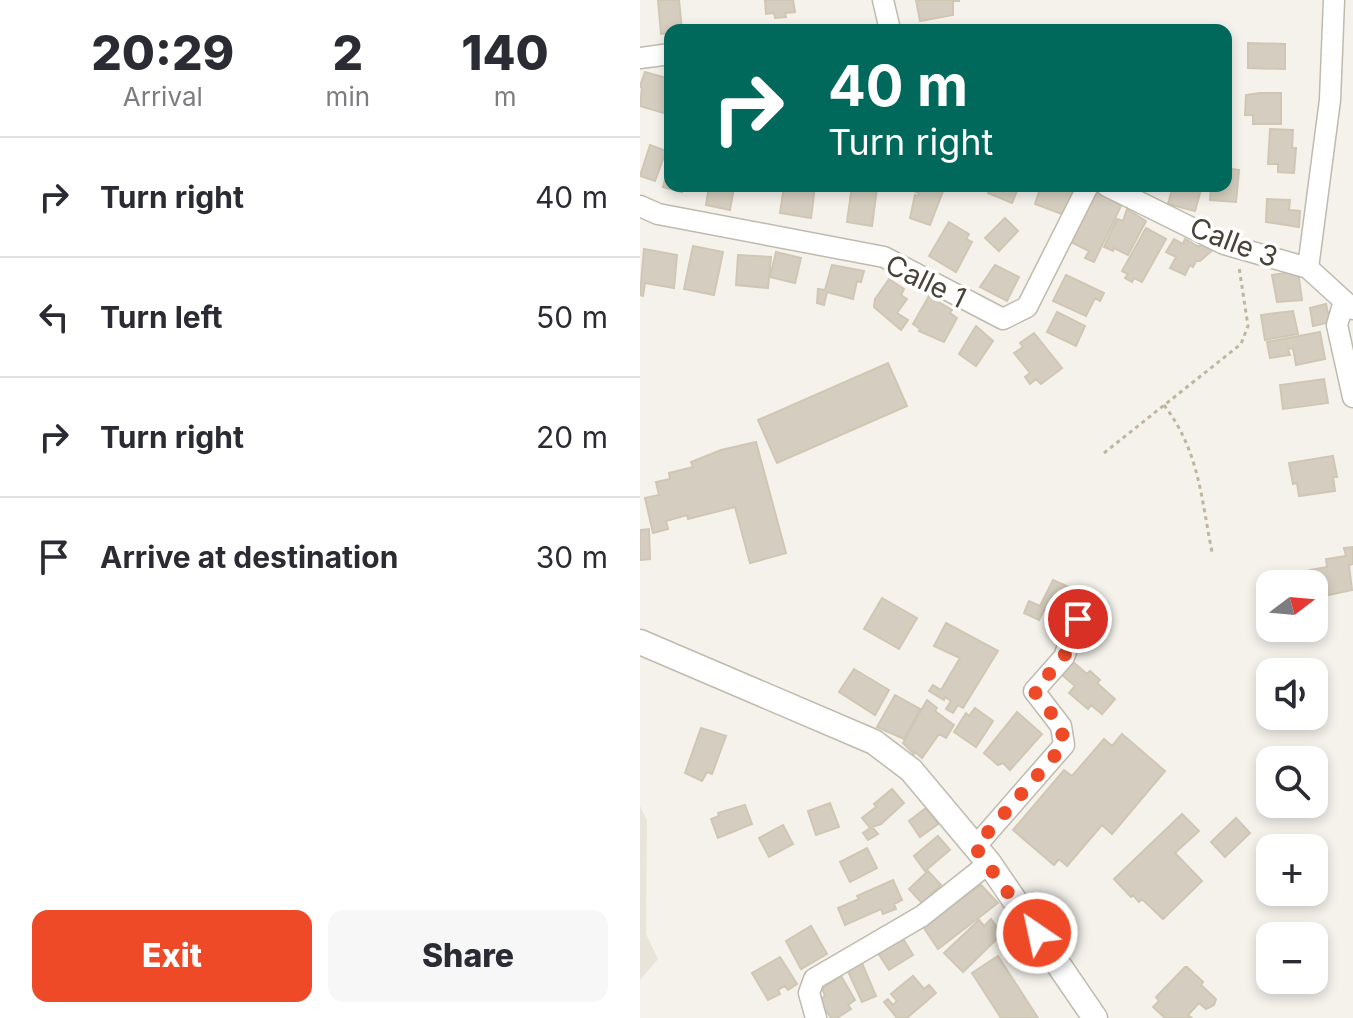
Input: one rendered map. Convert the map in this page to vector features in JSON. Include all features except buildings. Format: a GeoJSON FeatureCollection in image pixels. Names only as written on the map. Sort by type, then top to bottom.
{"type":"FeatureCollection","features":[{"type":"Feature","properties":{"kind":"street"},"geometry":{"type":"LineString","coordinates":[[883,0],[883,24]]}},
{"type":"Feature","properties":{"kind":"street"},"geometry":{"type":"LineString","coordinates":[[1308,268],[1330,100],[1334,0]]}},
{"type":"Feature","properties":{"kind":"street"},"geometry":{"type":"LineString","coordinates":[[640,58],[664,55]]}},
{"type":"Feature","properties":{"kind":"street","name":"Calle 1"},"geometry":{"type":"LineString","coordinates":[[640,206],[658,214],[884,257],[1003,319],[1027,307],[1085,192]]}},
{"type":"Feature","properties":{"kind":"street","name":"Calle 3"},"geometry":{"type":"LineString","coordinates":[[1119,192],[1224,244],[1308,268],[1349,305]]}},
{"type":"Feature","properties":{"kind":"street"},"geometry":{"type":"LineString","coordinates":[[1349,305],[1337,325],[1353,397]]}},
{"type":"Feature","properties":{"kind":"street"},"geometry":{"type":"LineString","coordinates":[[816,1018],[809,993],[814,979],[922,916],[982,855],[1064,745],[1061,726],[1034,691],[1064,657],[1078,619]]}},
{"type":"Feature","properties":{"kind":"street"},"geometry":{"type":"LineString","coordinates":[[640,642],[874,742],[911,770],[982,855],[1095,1018]]}},
{"type":"Feature","properties":{"kind":"path"},"geometry":{"type":"LineString","coordinates":[[1104,453],[1241,344],[1248,326],[1236,248]]}},
{"type":"Feature","properties":{"kind":"path"},"geometry":{"type":"LineString","coordinates":[[1164,405],[1181,427],[1189,444],[1212,552]]}},
{"type":"Feature","properties":{"kind":"shaded area"},"geometry":{"type":"Polygon","coordinates":[[[640,806],[647,820],[646,934],[658,959],[640,980],[640,806]]]}},
{"type":"Feature","properties":{"kind":"route"},"geometry":{"type":"LineString","coordinates":[[1037,933],[975,847],[1064,745],[1061,726],[1034,691],[1064,657],[1078,619]]}}]}
